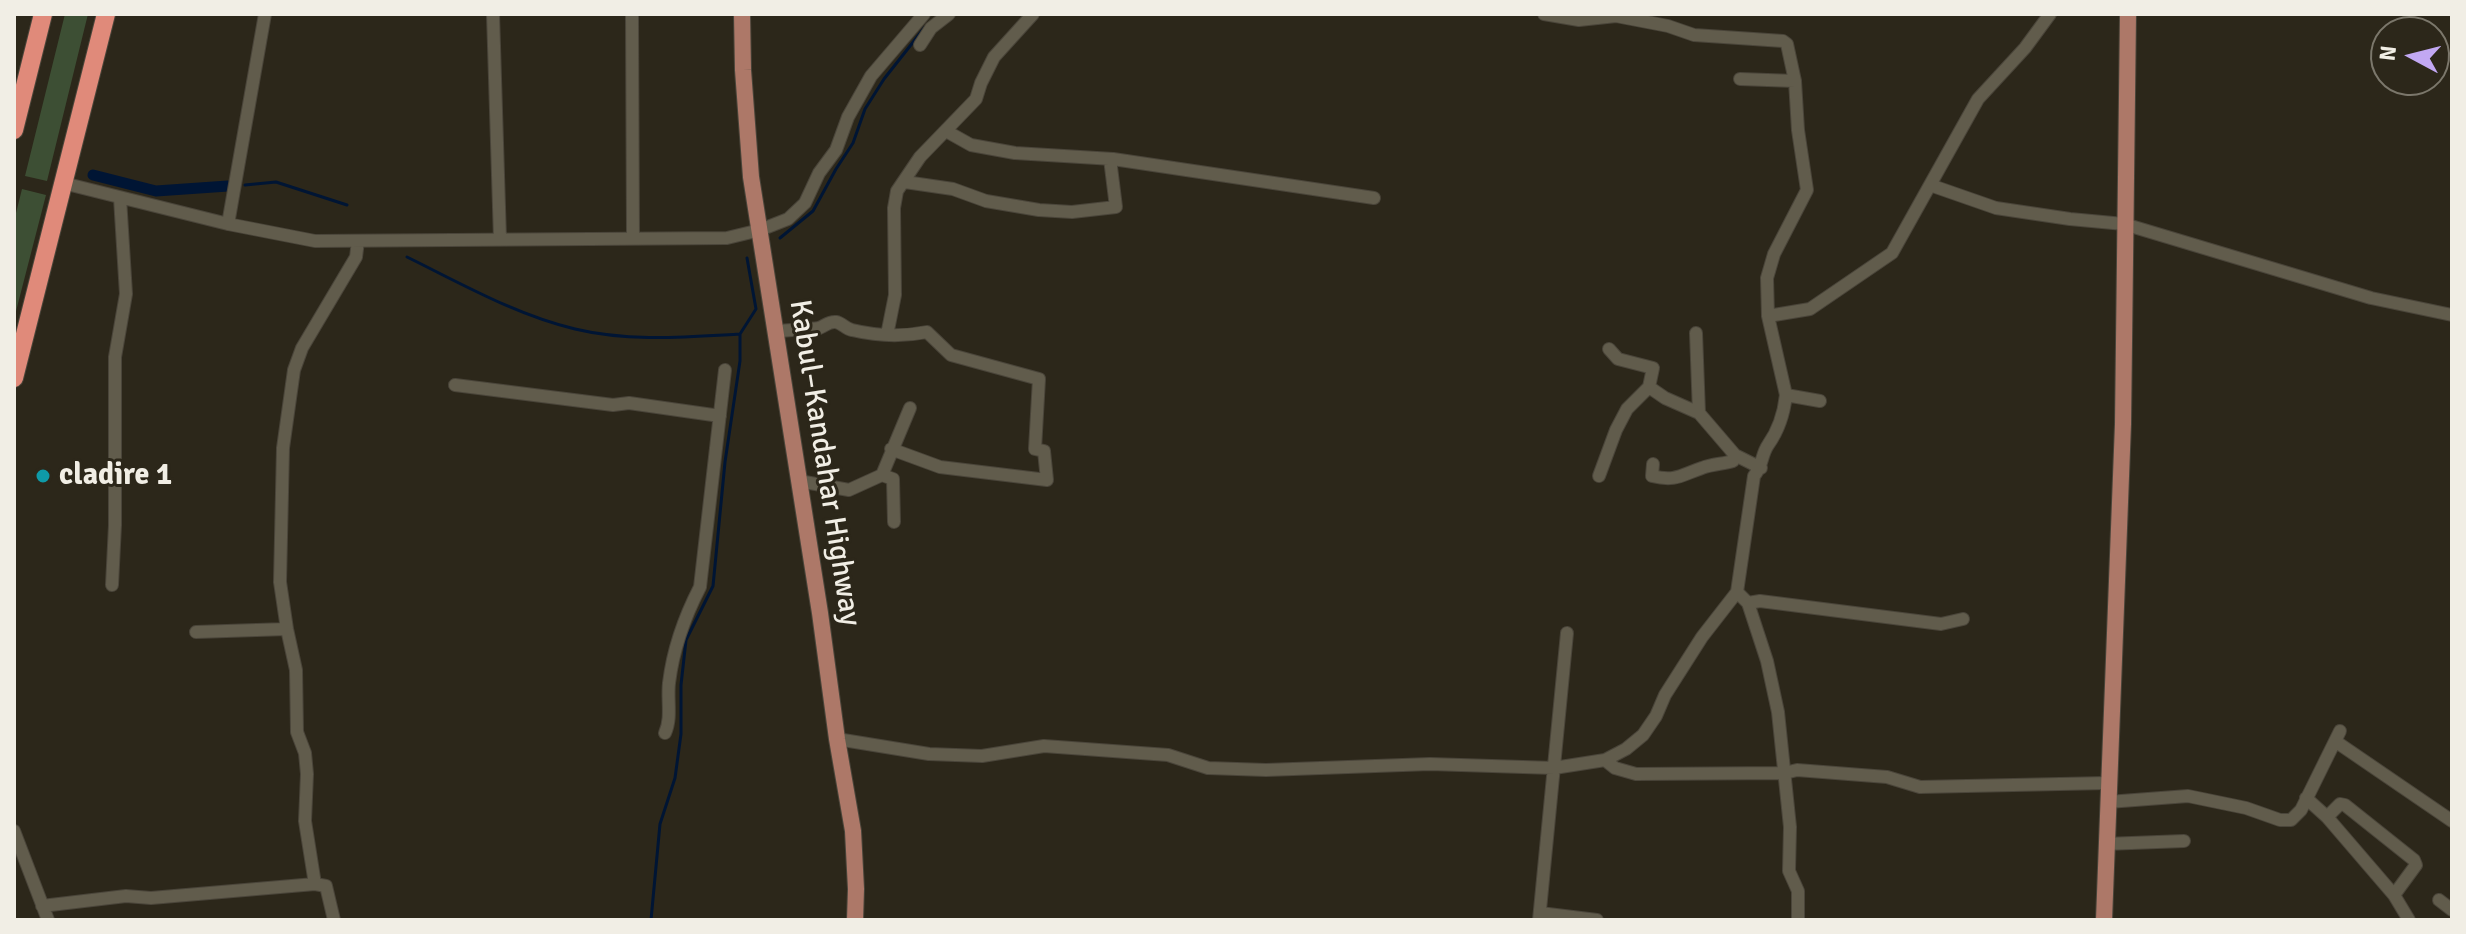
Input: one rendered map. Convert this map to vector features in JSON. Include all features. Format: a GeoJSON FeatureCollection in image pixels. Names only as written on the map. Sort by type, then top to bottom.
{"type":"FeatureCollection","features":[{"type":"Feature","properties":{"kind":"highway"},"geometry":{"type":"LineString","coordinates":[[14,130],[43,14]]}},
{"type":"Feature","properties":{"kind":"highway"},"geometry":{"type":"LineString","coordinates":[[14,378],[106,14]]}},
{"type":"Feature","properties":{"kind":"main road","name":"Kabul–Kandahar Highway"},"geometry":{"type":"LineString","coordinates":[[742,14],[751,177],[853,831],[855,920]]}},
{"type":"Feature","properties":{"kind":"main road"},"geometry":{"type":"LineString","coordinates":[[2104,920],[2123,424],[2128,14]]}},
{"type":"Feature","properties":{"kind":"street"},"geometry":{"type":"LineString","coordinates":[[228,224],[265,14]]}},
{"type":"Feature","properties":{"kind":"street"},"geometry":{"type":"LineString","coordinates":[[493,14],[500,239]]}},
{"type":"Feature","properties":{"kind":"street"},"geometry":{"type":"LineString","coordinates":[[632,14],[633,237]]}},
{"type":"Feature","properties":{"kind":"street"},"geometry":{"type":"LineString","coordinates":[[63,183],[228,224],[315,241],[727,238],[788,219],[805,203],[819,173],[836,150],[848,117],[871,76],[924,14]]}},
{"type":"Feature","properties":{"kind":"street"},"geometry":{"type":"LineString","coordinates":[[920,45],[931,28],[949,14]]}},
{"type":"Feature","properties":{"kind":"street"},"geometry":{"type":"LineString","coordinates":[[887,335],[895,295],[894,208],[897,191],[920,157],[976,99],[994,57],[1033,14]]}},
{"type":"Feature","properties":{"kind":"street"},"geometry":{"type":"LineString","coordinates":[[837,739],[929,754],[982,756],[1044,746],[1168,755],[1208,768],[1266,770],[1430,764],[1554,768],[1605,760],[1643,735],[1702,637],[1737,592],[1754,476],[1761,468],[1766,447],[1774,440],[1786,395],[1768,316],[1767,278],[1774,254],[1807,190],[1795,81],[1787,44],[1783,41],[1694,35],[1668,26],[1616,16],[1579,20],[1544,14]]}},
{"type":"Feature","properties":{"kind":"street"},"geometry":{"type":"LineString","coordinates":[[1768,316],[1810,309],[1892,253],[1978,99],[2025,48],[2050,14]]}},
{"type":"Feature","properties":{"kind":"street"},"geometry":{"type":"LineString","coordinates":[[1740,79],[1795,81]]}},
{"type":"Feature","properties":{"kind":"street"},"geometry":{"type":"LineString","coordinates":[[946,131],[971,145],[1015,153],[1110,159],[1374,198]]}},
{"type":"Feature","properties":{"kind":"street"},"geometry":{"type":"LineString","coordinates":[[905,182],[953,189],[986,201],[1072,212],[1116,207],[1110,159]]}},
{"type":"Feature","properties":{"kind":"street"},"geometry":{"type":"LineString","coordinates":[[1930,185],[1996,208],[2124,224],[2371,298],[2452,315]]}},
{"type":"Feature","properties":{"kind":"street"},"geometry":{"type":"LineString","coordinates":[[112,585],[115,357],[126,294],[120,198]]}},
{"type":"Feature","properties":{"kind":"street"},"geometry":{"type":"LineString","coordinates":[[315,884],[305,821],[305,753],[297,732],[296,670],[280,582],[283,448],[294,370],[302,348],[356,257],[358,241]]}},
{"type":"Feature","properties":{"kind":"street"},"geometry":{"type":"LineString","coordinates":[[775,332],[802,327],[818,328],[831,322],[840,323],[849,330],[887,335],[927,332],[951,355],[1039,379],[1035,449],[1044,451],[1047,480],[940,467],[891,449]]}},
{"type":"Feature","properties":{"kind":"street"},"geometry":{"type":"LineString","coordinates":[[1696,333],[1699,413]]}},
{"type":"Feature","properties":{"kind":"street"},"geometry":{"type":"LineString","coordinates":[[1599,476],[1616,430],[1627,409],[1649,387],[1653,368],[1618,359],[1609,349]]}},
{"type":"Feature","properties":{"kind":"street"},"geometry":{"type":"LineString","coordinates":[[665,733],[671,666],[690,607],[700,587],[725,370]]}},
{"type":"Feature","properties":{"kind":"street"},"geometry":{"type":"LineString","coordinates":[[455,385],[720,416]]}},
{"type":"Feature","properties":{"kind":"street"},"geometry":{"type":"LineString","coordinates":[[1649,387],[1699,413],[1735,455],[1761,468]]}},
{"type":"Feature","properties":{"kind":"street"},"geometry":{"type":"LineString","coordinates":[[1786,395],[1820,401]]}},
{"type":"Feature","properties":{"kind":"street"},"geometry":{"type":"LineString","coordinates":[[882,475],[910,408]]}},
{"type":"Feature","properties":{"kind":"street"},"geometry":{"type":"LineString","coordinates":[[1653,464],[1652,476],[1677,479],[1702,468],[1733,461],[1735,455]]}},
{"type":"Feature","properties":{"kind":"street"},"geometry":{"type":"LineString","coordinates":[[799,481],[849,490],[882,475],[893,479],[894,522]]}},
{"type":"Feature","properties":{"kind":"street"},"geometry":{"type":"LineString","coordinates":[[1737,592],[1748,603],[1767,661],[1778,712],[1790,827],[1789,871],[1798,891],[1798,920]]}},
{"type":"Feature","properties":{"kind":"street"},"geometry":{"type":"LineString","coordinates":[[1748,603],[1760,601],[1941,624],[1963,619]]}},
{"type":"Feature","properties":{"kind":"street"},"geometry":{"type":"LineString","coordinates":[[196,632],[287,629]]}},
{"type":"Feature","properties":{"kind":"street"},"geometry":{"type":"LineString","coordinates":[[1567,633],[1540,916],[1597,920]]}},
{"type":"Feature","properties":{"kind":"street"},"geometry":{"type":"LineString","coordinates":[[2108,802],[2188,796],[2246,808],[2280,820],[2291,820],[2301,810],[2338,736],[2452,821]]}},
{"type":"Feature","properties":{"kind":"street"},"geometry":{"type":"LineString","coordinates":[[1605,760],[1615,768],[1636,774],[1785,773],[1797,770],[1887,777],[1920,787],[2107,783]]}},
{"type":"Feature","properties":{"kind":"street"},"geometry":{"type":"LineString","coordinates":[[2306,798],[2327,817],[2394,895],[2409,920]]}},
{"type":"Feature","properties":{"kind":"street"},"geometry":{"type":"LineString","coordinates":[[2327,817],[2340,804],[2345,805],[2414,860],[2416,865],[2394,895]]}},
{"type":"Feature","properties":{"kind":"street"},"geometry":{"type":"LineString","coordinates":[[14,831],[48,920]]}},
{"type":"Feature","properties":{"kind":"street"},"geometry":{"type":"LineString","coordinates":[[2105,844],[2184,841]]}},
{"type":"Feature","properties":{"kind":"street"},"geometry":{"type":"LineString","coordinates":[[42,906],[126,896],[151,898],[315,884],[326,886],[334,920]]}},
{"type":"Feature","properties":{"kind":"street"},"geometry":{"type":"LineString","coordinates":[[2439,900],[2452,910]]}},
{"type":"Feature","properties":{"kind":"green space"},"geometry":{"type":"Polygon","coordinates":[[[65,14],[88,14],[47,181],[25,176],[65,14]]]}},
{"type":"Feature","properties":{"kind":"green space"},"geometry":{"type":"Polygon","coordinates":[[[22,189],[46,195],[14,319],[14,221],[22,189]]]}},
{"type":"Feature","properties":{"kind":"waterway"},"geometry":{"type":"LineString","coordinates":[[780,238],[813,211],[853,143],[865,109],[925,27]]}},
{"type":"Feature","properties":{"kind":"waterway"},"geometry":{"type":"LineString","coordinates":[[93,175],[156,191],[228,186]]}},
{"type":"Feature","properties":{"kind":"waterway"},"geometry":{"type":"LineString","coordinates":[[245,185],[276,182],[347,205]]}},
{"type":"Feature","properties":{"kind":"waterway"},"geometry":{"type":"LineString","coordinates":[[407,257],[510,307],[575,329],[636,337],[740,334]]}},
{"type":"Feature","properties":{"kind":"waterway"},"geometry":{"type":"LineString","coordinates":[[651,920],[660,824],[675,778],[681,734],[681,685],[686,640],[713,586],[725,462],[740,361],[740,334],[756,309],[747,258]]}},
{"type":"Feature","properties":{"kind":"place","name":"cladire 1"},"geometry":{"type":"Point","coordinates":[43,476]}}]}
